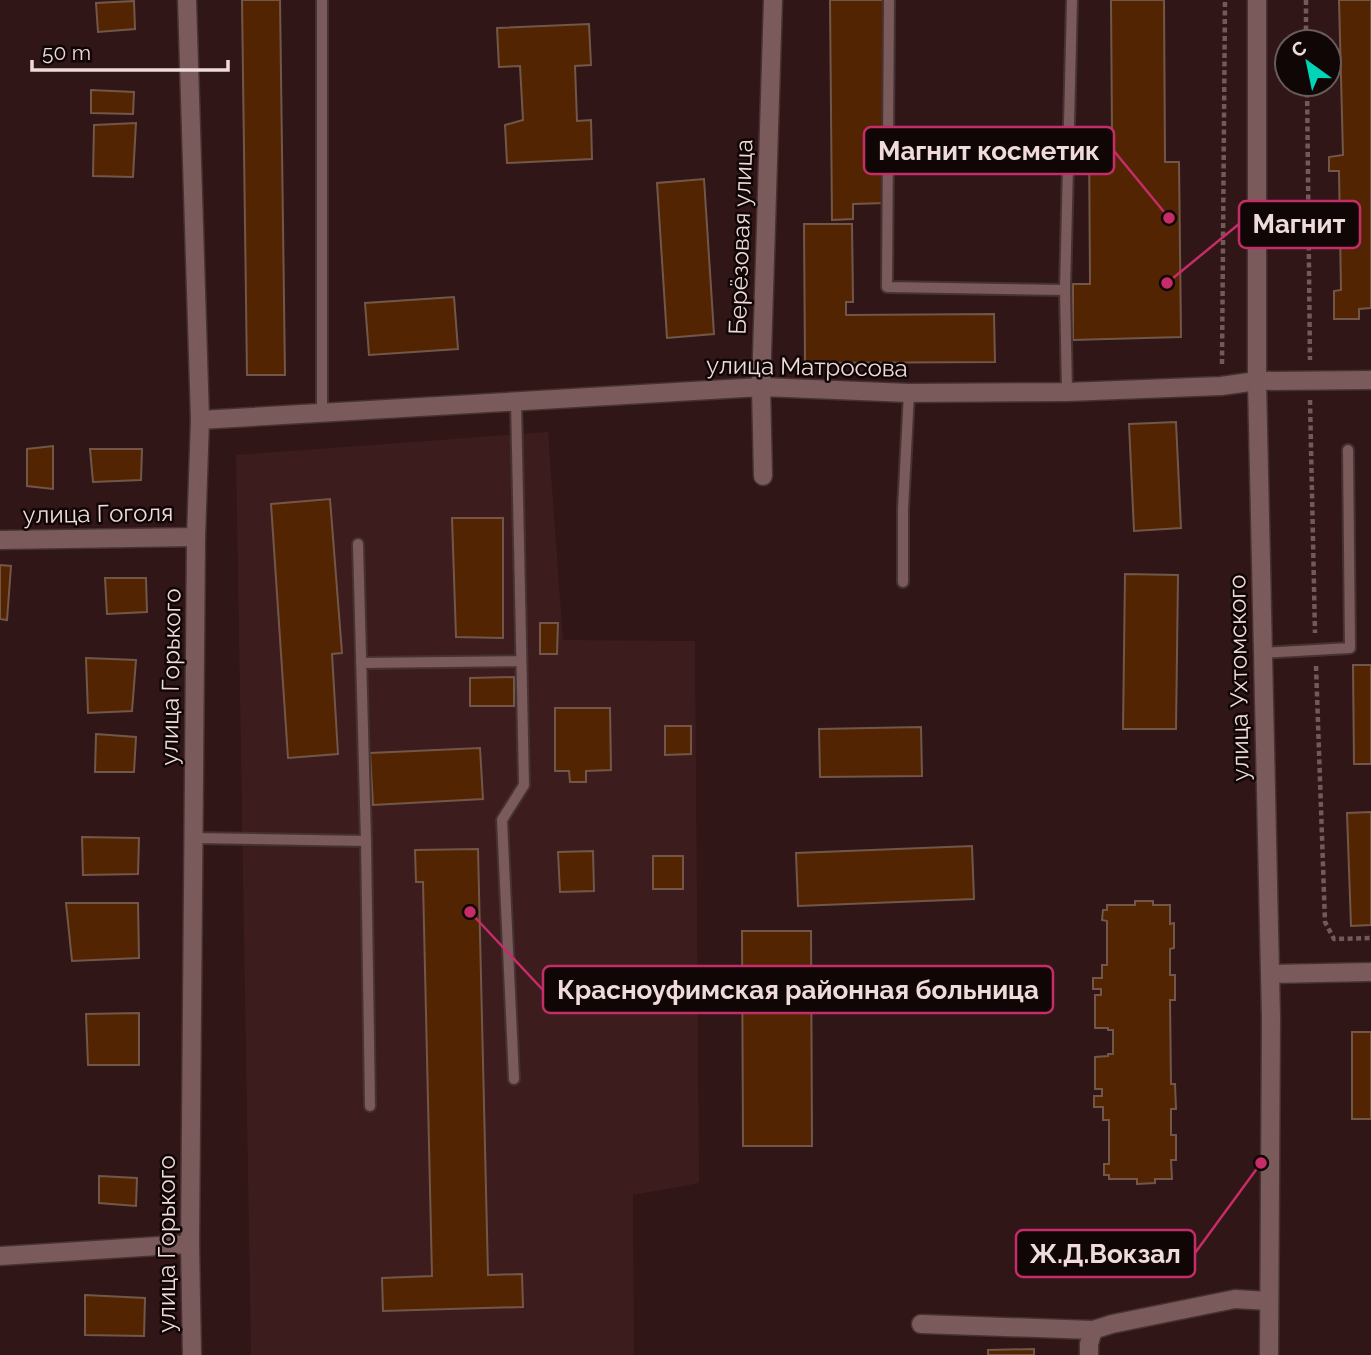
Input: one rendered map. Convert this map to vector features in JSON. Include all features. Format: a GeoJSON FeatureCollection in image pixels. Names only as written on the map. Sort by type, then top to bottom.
{"type":"FeatureCollection","features":[{"type":"Feature","properties":{"kind":"street","name":"улица Горького"},"geometry":{"type":"LineString","coordinates":[[187,0],[200,420],[196,537],[190,1244],[192,1355]]}},
{"type":"Feature","properties":{"kind":"street","name":"Берёзовая улица"},"geometry":{"type":"LineString","coordinates":[[763,476],[761,387],[773,0]]}},
{"type":"Feature","properties":{"kind":"street","name":"улица Ухтомского"},"geometry":{"type":"LineString","coordinates":[[1257,0],[1257,381],[1271,974],[1269,1355]]}},
{"type":"Feature","properties":{"kind":"street","name":"улица Матросова"},"geometry":{"type":"LineString","coordinates":[[200,420],[761,387],[909,393],[1067,392],[1221,386],[1257,381],[1371,380]]}},
{"type":"Feature","properties":{"kind":"street","name":"улица Гоголя"},"geometry":{"type":"LineString","coordinates":[[0,540],[196,537]]}},
{"type":"Feature","properties":{"kind":"street"},"geometry":{"type":"LineString","coordinates":[[1271,974],[1371,972]]}},
{"type":"Feature","properties":{"kind":"street"},"geometry":{"type":"LineString","coordinates":[[0,1256],[190,1244]]}},
{"type":"Feature","properties":{"kind":"street"},"geometry":{"type":"LineString","coordinates":[[921,1324],[1093,1330],[1235,1299],[1269,1301]]}},
{"type":"Feature","properties":{"kind":"street"},"geometry":{"type":"LineString","coordinates":[[1089,1355],[1093,1330]]}},
{"type":"Feature","properties":{"kind":"lane"},"geometry":{"type":"LineString","coordinates":[[322,0],[322,413]]}},
{"type":"Feature","properties":{"kind":"lane"},"geometry":{"type":"LineString","coordinates":[[889,0],[887,287],[1065,289]]}},
{"type":"Feature","properties":{"kind":"lane"},"geometry":{"type":"LineString","coordinates":[[1067,392],[1065,289],[1072,0]]}},
{"type":"Feature","properties":{"kind":"lane"},"geometry":{"type":"LineString","coordinates":[[904,582],[903,509],[909,393]]}},
{"type":"Feature","properties":{"kind":"lane"},"geometry":{"type":"LineString","coordinates":[[514,1079],[502,820],[524,785],[516,401]]}},
{"type":"Feature","properties":{"kind":"lane"},"geometry":{"type":"LineString","coordinates":[[1263,653],[1350,648],[1348,450]]}},
{"type":"Feature","properties":{"kind":"lane"},"geometry":{"type":"LineString","coordinates":[[358,544],[370,1106]]}},
{"type":"Feature","properties":{"kind":"lane"},"geometry":{"type":"LineString","coordinates":[[361,663],[520,661]]}},
{"type":"Feature","properties":{"kind":"lane"},"geometry":{"type":"LineString","coordinates":[[194,838],[366,841]]}},
{"type":"Feature","properties":{"kind":"path"},"geometry":{"type":"LineString","coordinates":[[1221,386],[1225,0]]}},
{"type":"Feature","properties":{"kind":"path"},"geometry":{"type":"LineString","coordinates":[[1306,0],[1307,28]]}},
{"type":"Feature","properties":{"kind":"path"},"geometry":{"type":"LineString","coordinates":[[1307,98],[1315,651],[1325,922],[1334,939],[1371,938]]}},
{"type":"Feature","properties":{"kind":"shaded area"},"geometry":{"type":"Polygon","coordinates":[[[548,432],[563,640],[695,641],[699,1183],[633,1195],[634,1355],[251,1355],[236,455],[548,432]]]}},
{"type":"Feature","properties":{"kind":"building"},"geometry":{"type":"Polygon","coordinates":[[[242,0],[280,0],[285,375],[247,375],[242,0]]]}},
{"type":"Feature","properties":{"kind":"building"},"geometry":{"type":"Polygon","coordinates":[[[830,0],[883,0],[885,203],[853,204],[853,219],[832,220],[830,0]]]}},
{"type":"Feature","properties":{"kind":"building"},"geometry":{"type":"Polygon","coordinates":[[[1111,0],[1164,0],[1165,162],[1179,162],[1181,337],[1073,340],[1073,284],[1090,284],[1089,132],[1112,132],[1111,0]]]}},
{"type":"Feature","properties":{"kind":"building"},"geometry":{"type":"Polygon","coordinates":[[[1339,0],[1371,0],[1371,308],[1359,309],[1359,319],[1334,319],[1334,291],[1341,290],[1339,171],[1329,171],[1329,157],[1343,155],[1343,28],[1340,28],[1339,0]]]}},
{"type":"Feature","properties":{"kind":"building"},"geometry":{"type":"Polygon","coordinates":[[[134,1],[135,29],[98,32],[96,3],[134,1]]]}},
{"type":"Feature","properties":{"kind":"building"},"geometry":{"type":"Polygon","coordinates":[[[589,24],[591,65],[575,66],[577,121],[591,120],[592,159],[507,163],[505,125],[523,120],[520,66],[499,67],[497,28],[589,24]]]}},
{"type":"Feature","properties":{"kind":"building"},"geometry":{"type":"Polygon","coordinates":[[[91,90],[134,92],[133,114],[91,113],[91,90]]]}},
{"type":"Feature","properties":{"kind":"building"},"geometry":{"type":"Polygon","coordinates":[[[136,123],[133,177],[93,176],[94,125],[136,123]]]}},
{"type":"Feature","properties":{"kind":"building"},"geometry":{"type":"Polygon","coordinates":[[[704,179],[714,334],[667,338],[657,183],[704,179]]]}},
{"type":"Feature","properties":{"kind":"building"},"geometry":{"type":"Polygon","coordinates":[[[804,224],[852,224],[853,302],[846,302],[846,315],[994,314],[995,362],[805,363],[804,224]]]}},
{"type":"Feature","properties":{"kind":"building"},"geometry":{"type":"Polygon","coordinates":[[[454,297],[458,349],[369,355],[365,303],[454,297]]]}},
{"type":"Feature","properties":{"kind":"building"},"geometry":{"type":"Polygon","coordinates":[[[1176,422],[1181,528],[1134,531],[1129,424],[1176,422]]]}},
{"type":"Feature","properties":{"kind":"building"},"geometry":{"type":"Polygon","coordinates":[[[53,446],[53,489],[27,486],[27,449],[53,446]]]}},
{"type":"Feature","properties":{"kind":"building"},"geometry":{"type":"Polygon","coordinates":[[[90,449],[142,449],[141,480],[93,482],[90,449]]]}},
{"type":"Feature","properties":{"kind":"building"},"geometry":{"type":"Polygon","coordinates":[[[330,499],[342,653],[332,654],[338,754],[288,758],[271,504],[330,499]]]}},
{"type":"Feature","properties":{"kind":"building"},"geometry":{"type":"Polygon","coordinates":[[[452,518],[503,518],[503,638],[456,637],[452,518]]]}},
{"type":"Feature","properties":{"kind":"building"},"geometry":{"type":"Polygon","coordinates":[[[0,565],[11,566],[7,620],[0,619],[0,565]]]}},
{"type":"Feature","properties":{"kind":"building"},"geometry":{"type":"Polygon","coordinates":[[[1125,574],[1178,575],[1176,729],[1123,729],[1125,574]]]}},
{"type":"Feature","properties":{"kind":"building"},"geometry":{"type":"Polygon","coordinates":[[[105,578],[146,578],[147,612],[107,614],[105,578]]]}},
{"type":"Feature","properties":{"kind":"building"},"geometry":{"type":"Polygon","coordinates":[[[540,623],[558,623],[557,654],[540,654],[540,623]]]}},
{"type":"Feature","properties":{"kind":"building"},"geometry":{"type":"Polygon","coordinates":[[[86,658],[136,660],[132,711],[88,713],[86,658]]]}},
{"type":"Feature","properties":{"kind":"building"},"geometry":{"type":"Polygon","coordinates":[[[1353,665],[1371,665],[1371,764],[1354,764],[1353,665]]]}},
{"type":"Feature","properties":{"kind":"building"},"geometry":{"type":"Polygon","coordinates":[[[514,677],[514,706],[470,706],[470,678],[514,677]]]}},
{"type":"Feature","properties":{"kind":"building"},"geometry":{"type":"Polygon","coordinates":[[[555,708],[610,708],[611,770],[586,771],[586,782],[570,782],[569,771],[555,771],[555,708]]]}},
{"type":"Feature","properties":{"kind":"building"},"geometry":{"type":"Polygon","coordinates":[[[665,726],[691,726],[691,754],[665,755],[665,726]]]}},
{"type":"Feature","properties":{"kind":"building"},"geometry":{"type":"Polygon","coordinates":[[[921,727],[922,776],[820,777],[819,729],[921,727]]]}},
{"type":"Feature","properties":{"kind":"building"},"geometry":{"type":"Polygon","coordinates":[[[96,734],[136,737],[134,772],[95,772],[96,734]]]}},
{"type":"Feature","properties":{"kind":"building"},"geometry":{"type":"Polygon","coordinates":[[[480,748],[483,799],[373,805],[370,753],[480,748]]]}},
{"type":"Feature","properties":{"kind":"building"},"geometry":{"type":"Polygon","coordinates":[[[1371,812],[1371,925],[1351,926],[1347,813],[1371,812]]]}},
{"type":"Feature","properties":{"kind":"building"},"geometry":{"type":"Polygon","coordinates":[[[82,837],[139,838],[138,874],[83,875],[82,837]]]}},
{"type":"Feature","properties":{"kind":"building"},"geometry":{"type":"Polygon","coordinates":[[[972,846],[974,899],[798,906],[796,853],[972,846]]]}},
{"type":"Feature","properties":{"kind":"building"},"geometry":{"type":"Polygon","coordinates":[[[478,849],[488,1275],[522,1274],[523,1307],[383,1311],[382,1278],[432,1276],[423,882],[416,882],[415,850],[478,849]]]}},
{"type":"Feature","properties":{"kind":"building"},"geometry":{"type":"Polygon","coordinates":[[[593,851],[594,891],[560,892],[558,852],[593,851]]]}},
{"type":"Feature","properties":{"kind":"building"},"geometry":{"type":"Polygon","coordinates":[[[653,856],[683,856],[683,889],[653,889],[653,856]]]}},
{"type":"Feature","properties":{"kind":"building"},"geometry":{"type":"Polygon","coordinates":[[[1135,901],[1170,905],[1170,924],[1174,923],[1170,975],[1175,975],[1175,1000],[1170,1000],[1171,1084],[1175,1084],[1176,1109],[1171,1109],[1171,1135],[1176,1135],[1176,1160],[1171,1160],[1172,1179],[1155,1179],[1155,1183],[1137,1184],[1137,1179],[1109,1179],[1109,1175],[1104,1175],[1104,1164],[1109,1164],[1109,1120],[1103,1120],[1103,1107],[1094,1107],[1094,1096],[1102,1096],[1102,1089],[1095,1089],[1095,1057],[1113,1054],[1113,1030],[1095,1028],[1095,995],[1101,995],[1101,989],[1093,989],[1093,978],[1102,978],[1102,965],[1107,965],[1107,921],[1102,920],[1103,910],[1107,910],[1107,905],[1135,905],[1135,901]]]}},
{"type":"Feature","properties":{"kind":"building"},"geometry":{"type":"Polygon","coordinates":[[[66,903],[138,903],[139,958],[72,961],[66,903]]]}},
{"type":"Feature","properties":{"kind":"building"},"geometry":{"type":"Polygon","coordinates":[[[742,931],[811,931],[812,1146],[743,1146],[742,931]]]}},
{"type":"Feature","properties":{"kind":"building"},"geometry":{"type":"Polygon","coordinates":[[[139,1013],[139,1065],[88,1065],[86,1014],[139,1013]]]}},
{"type":"Feature","properties":{"kind":"building"},"geometry":{"type":"Polygon","coordinates":[[[1352,1032],[1371,1032],[1371,1119],[1352,1119],[1352,1032]]]}},
{"type":"Feature","properties":{"kind":"building"},"geometry":{"type":"Polygon","coordinates":[[[99,1176],[137,1178],[136,1206],[99,1203],[99,1176]]]}},
{"type":"Feature","properties":{"kind":"building"},"geometry":{"type":"Polygon","coordinates":[[[85,1295],[145,1298],[144,1336],[85,1335],[85,1295]]]}},
{"type":"Feature","properties":{"kind":"building"},"geometry":{"type":"Polygon","coordinates":[[[1034,1349],[1034,1355],[988,1355],[988,1350],[1034,1349]]]}},
{"type":"Feature","properties":{"kind":"place","name":"Магнит косметик"},"geometry":{"type":"Point","coordinates":[1169,218]}},
{"type":"Feature","properties":{"kind":"place","name":"Магнит"},"geometry":{"type":"Point","coordinates":[1167,283]}},
{"type":"Feature","properties":{"kind":"place","name":"Красноуфимская районная больница"},"geometry":{"type":"Point","coordinates":[470,912]}},
{"type":"Feature","properties":{"kind":"place","name":"Ж.Д.Вокзал"},"geometry":{"type":"Point","coordinates":[1261,1163]}}]}
